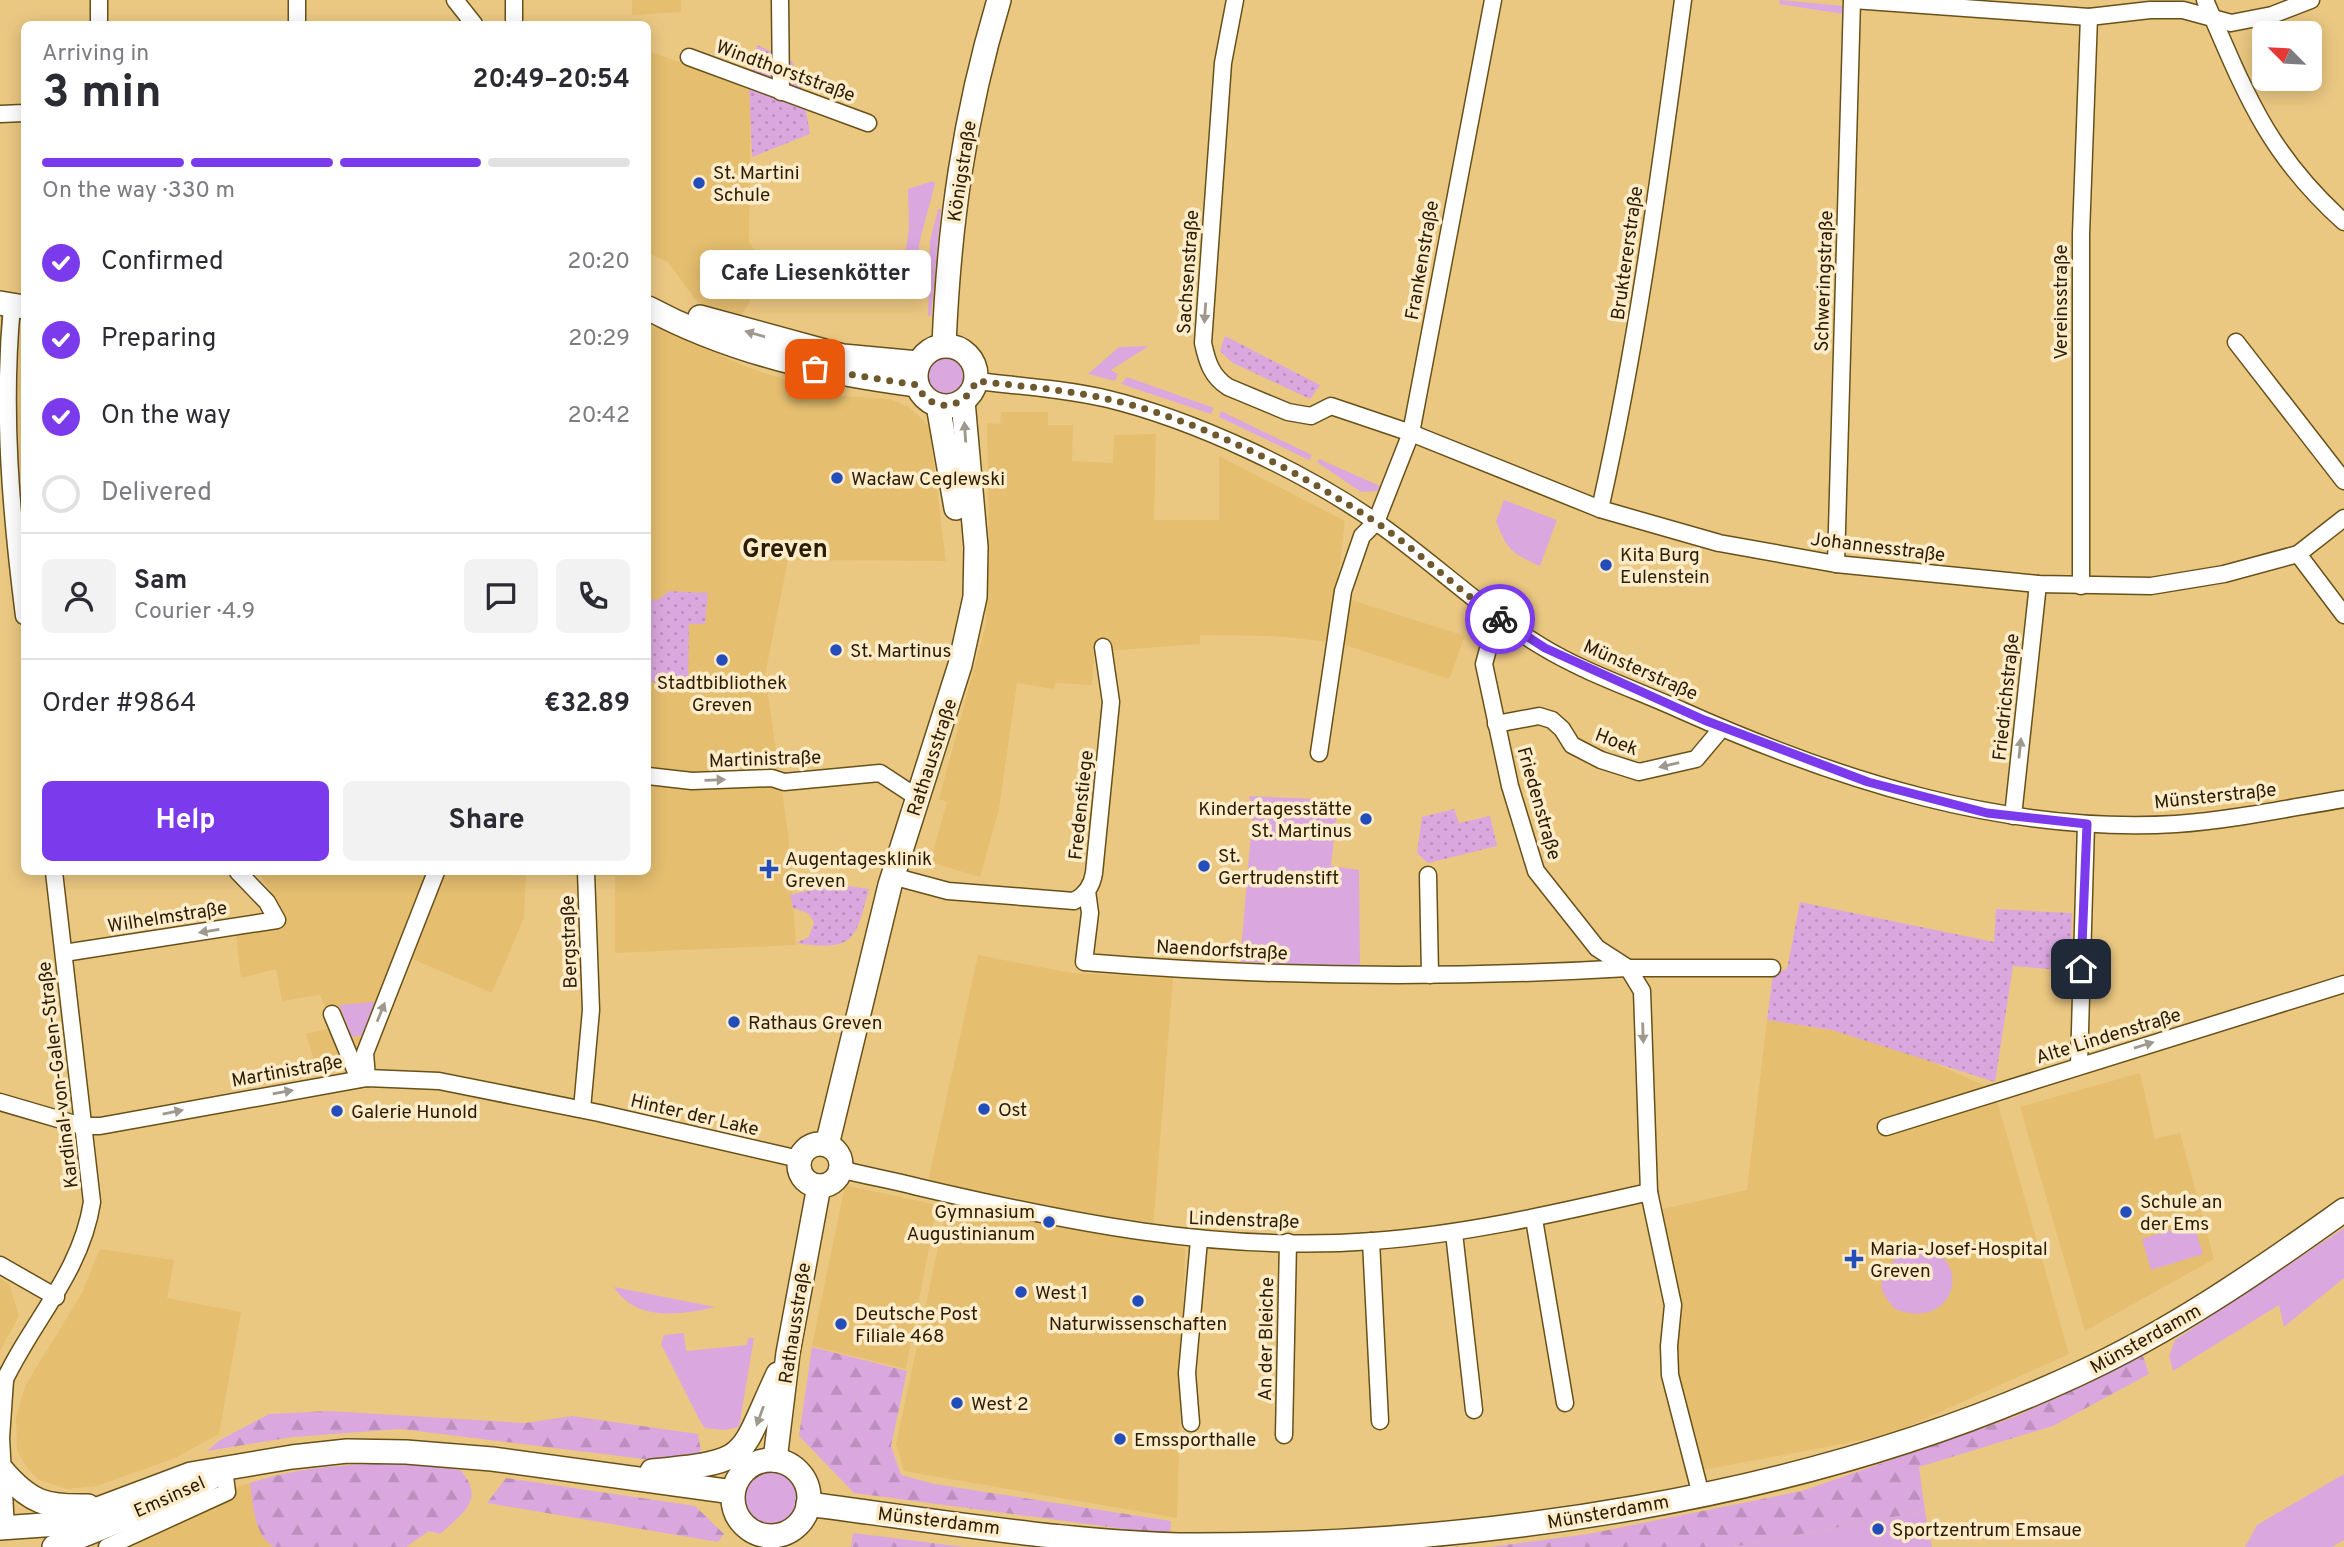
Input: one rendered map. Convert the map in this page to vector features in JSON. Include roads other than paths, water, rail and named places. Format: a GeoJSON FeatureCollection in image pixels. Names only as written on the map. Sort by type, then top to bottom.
{"type":"FeatureCollection","features":[{"type":"Feature","properties":{"kind":"main road","name":"Königstraße"},"geometry":{"type":"LineString","coordinates":[[944,345],[947,258],[959,169],[979,67],[999,0]]}},
{"type":"Feature","properties":{"kind":"main road"},"geometry":{"type":"LineString","coordinates":[[651,308],[725,342],[815,369],[918,374]]}},
{"type":"Feature","properties":{"kind":"main road"},"geometry":{"type":"LineString","coordinates":[[944,345],[953,346],[969,355],[976,372],[972,392],[954,405],[938,405],[928,400],[918,374],[925,354],[944,345]]}},
{"type":"Feature","properties":{"kind":"main road"},"geometry":{"type":"LineString","coordinates":[[963,401],[976,547],[970,597]]}},
{"type":"Feature","properties":{"kind":"main road"},"geometry":{"type":"LineString","coordinates":[[938,405],[970,597]]}},
{"type":"Feature","properties":{"kind":"main road","name":"Rathausstraße"},"geometry":{"type":"LineString","coordinates":[[827,1145],[892,876],[963,654],[970,597]]}},
{"type":"Feature","properties":{"kind":"main road"},"geometry":{"type":"LineString","coordinates":[[811,1145],[827,1145],[839,1156],[840,1169],[834,1181],[818,1186],[803,1178],[799,1159],[811,1145]]}},
{"type":"Feature","properties":{"kind":"main road","name":"Rathausstraße"},"geometry":{"type":"LineString","coordinates":[[775,1460],[788,1353],[818,1186]]}},
{"type":"Feature","properties":{"kind":"main road","name":"Münsterdamm"},"geometry":{"type":"LineString","coordinates":[[808,1504],[1090,1538],[1176,1545],[1387,1542],[1583,1518],[1701,1495],[1842,1461],[1993,1410],[2077,1375],[2193,1314],[2344,1210]]}},
{"type":"Feature","properties":{"kind":"main road"},"geometry":{"type":"LineString","coordinates":[[614,1474],[709,1466],[741,1451],[755,1431],[788,1353]]}},
{"type":"Feature","properties":{"kind":"main road"},"geometry":{"type":"LineString","coordinates":[[4,1535],[58,1524],[191,1474],[320,1454],[406,1452],[614,1474],[733,1492]]}},
{"type":"Feature","properties":{"kind":"main road"},"geometry":{"type":"LineString","coordinates":[[775,1460],[796,1469],[804,1479],[808,1504],[797,1525],[787,1532],[762,1535],[742,1524],[733,1503],[733,1492],[743,1471],[752,1464],[775,1460]]}},
{"type":"Feature","properties":{"kind":"main road"},"geometry":{"type":"LineString","coordinates":[[67,1544],[187,1493],[224,1469]]}},
{"type":"Feature","properties":{"kind":"main road"},"geometry":{"type":"LineString","coordinates":[[2,1470],[29,1496],[45,1504],[109,1506]]}},
{"type":"Feature","properties":{"kind":"street"},"geometry":{"type":"LineString","coordinates":[[99,0],[99,21]]}},
{"type":"Feature","properties":{"kind":"street"},"geometry":{"type":"LineString","coordinates":[[297,0],[297,21]]}},
{"type":"Feature","properties":{"kind":"street"},"geometry":{"type":"LineString","coordinates":[[455,0],[472,21]]}},
{"type":"Feature","properties":{"kind":"street"},"geometry":{"type":"LineString","coordinates":[[514,0],[514,21]]}},
{"type":"Feature","properties":{"kind":"street"},"geometry":{"type":"LineString","coordinates":[[780,0],[781,92]]}},
{"type":"Feature","properties":{"kind":"street","name":"Sachsenstraße"},"geometry":{"type":"LineString","coordinates":[[1235,0],[1223,63],[1203,343],[1207,364],[1219,381],[1228,387],[1288,412],[1311,416],[1331,406],[1411,433]]}},
{"type":"Feature","properties":{"kind":"street","name":"Frankenstraße"},"geometry":{"type":"LineString","coordinates":[[1320,753],[1343,591],[1362,536],[1376,522],[1411,433],[1483,40],[1493,0]]}},
{"type":"Feature","properties":{"kind":"street","name":"Bruktererstraße"},"geometry":{"type":"LineString","coordinates":[[1600,509],[1624,406],[1637,327],[1683,0]]}},
{"type":"Feature","properties":{"kind":"street"},"geometry":{"type":"LineString","coordinates":[[1852,0],[1926,3],[2089,17],[2183,10],[2231,23],[2250,21],[2311,0]]}},
{"type":"Feature","properties":{"kind":"street","name":"Schweringstraße"},"geometry":{"type":"LineString","coordinates":[[1836,564],[1852,0]]}},
{"type":"Feature","properties":{"kind":"street"},"geometry":{"type":"LineString","coordinates":[[2205,0],[2263,129],[2295,173],[2344,222]]}},
{"type":"Feature","properties":{"kind":"street","name":"Vereinsstraße"},"geometry":{"type":"LineString","coordinates":[[2081,586],[2081,234],[2089,17]]}},
{"type":"Feature","properties":{"kind":"street","name":"Windthorststraße"},"geometry":{"type":"LineString","coordinates":[[689,57],[868,123]]}},
{"type":"Feature","properties":{"kind":"street"},"geometry":{"type":"LineString","coordinates":[[0,114],[21,113]]}},
{"type":"Feature","properties":{"kind":"street"},"geometry":{"type":"LineString","coordinates":[[12,305],[5,405],[6,490],[21,595]]}},
{"type":"Feature","properties":{"kind":"street"},"geometry":{"type":"LineString","coordinates":[[2236,342],[2344,481]]}},
{"type":"Feature","properties":{"kind":"street","name":"Münsterstraße"},"geometry":{"type":"LineString","coordinates":[[976,381],[1104,398],[1165,416],[1228,441],[1327,492],[1376,522],[1497,616],[1545,648],[1723,728],[1898,791],[1987,813],[2087,824],[2177,824],[2344,799]]}},
{"type":"Feature","properties":{"kind":"street","name":"Johannesstraße"},"geometry":{"type":"LineString","coordinates":[[1411,433],[1600,509],[1719,543],[1836,564],[2038,584],[2151,586],[2224,574],[2298,554],[2344,518]]}},
{"type":"Feature","properties":{"kind":"street"},"geometry":{"type":"LineString","coordinates":[[2298,554],[2344,615]]}},
{"type":"Feature","properties":{"kind":"street","name":"Friedrichstraße"},"geometry":{"type":"LineString","coordinates":[[2013,816],[2038,584]]}},
{"type":"Feature","properties":{"kind":"street","name":"Friedenstraße"},"geometry":{"type":"LineString","coordinates":[[1497,616],[1484,664],[1510,786],[1536,871],[1597,948],[1628,968]]}},
{"type":"Feature","properties":{"kind":"street","name":"Fredenstiege"},"geometry":{"type":"LineString","coordinates":[[1087,891],[1094,873],[1111,702],[1103,648]]}},
{"type":"Feature","properties":{"kind":"street","name":"Hoek"},"geometry":{"type":"LineString","coordinates":[[1496,724],[1539,716],[1562,729],[1572,745],[1601,760],[1639,772],[1696,759],[1723,728]]}},
{"type":"Feature","properties":{"kind":"street","name":"Martinistraße"},"geometry":{"type":"LineString","coordinates":[[651,776],[692,781],[772,778],[784,782],[880,773],[918,798]]}},
{"type":"Feature","properties":{"kind":"street"},"geometry":{"type":"LineString","coordinates":[[2079,1065],[2087,824]]}},
{"type":"Feature","properties":{"kind":"street","name":"Kardinal-von-Galen-Straße"},"geometry":{"type":"LineString","coordinates":[[4,1535],[1,1438],[3,1384],[78,1255],[92,1202],[54,875]]}},
{"type":"Feature","properties":{"kind":"street","name":"Martinistraße"},"geometry":{"type":"LineString","coordinates":[[82,1126],[100,1126],[363,1078],[365,1053],[435,875]]}},
{"type":"Feature","properties":{"kind":"street","name":"Bergstraße"},"geometry":{"type":"LineString","coordinates":[[582,1109],[591,1010],[586,875]]}},
{"type":"Feature","properties":{"kind":"street"},"geometry":{"type":"LineString","coordinates":[[1428,875],[1430,975]]}},
{"type":"Feature","properties":{"kind":"street","name":"Wilhelmstraße"},"geometry":{"type":"LineString","coordinates":[[64,953],[277,919],[267,902],[242,876]]}},
{"type":"Feature","properties":{"kind":"street"},"geometry":{"type":"LineString","coordinates":[[892,876],[948,891],[1074,901],[1087,891]]}},
{"type":"Feature","properties":{"kind":"street","name":"Naendorfstraße"},"geometry":{"type":"LineString","coordinates":[[1087,891],[1090,913],[1084,962],[1192,971],[1430,975],[1515,975],[1628,968]]}},
{"type":"Feature","properties":{"kind":"street"},"geometry":{"type":"LineString","coordinates":[[1628,968],[1772,968]]}},
{"type":"Feature","properties":{"kind":"street"},"geometry":{"type":"LineString","coordinates":[[1628,968],[1642,991],[1649,1192],[1673,1305],[1669,1346],[1670,1375],[1701,1495]]}},
{"type":"Feature","properties":{"kind":"street","name":"Alte Lindenstraße"},"geometry":{"type":"LineString","coordinates":[[1886,1127],[2344,984]]}},
{"type":"Feature","properties":{"kind":"street"},"geometry":{"type":"LineString","coordinates":[[332,1014],[363,1078]]}},
{"type":"Feature","properties":{"kind":"street","name":"Hinter der Lake"},"geometry":{"type":"LineString","coordinates":[[363,1078],[439,1082],[582,1109],[799,1159]]}},
{"type":"Feature","properties":{"kind":"street"},"geometry":{"type":"LineString","coordinates":[[0,1102],[82,1126]]}},
{"type":"Feature","properties":{"kind":"street","name":"Lindenstraße"},"geometry":{"type":"LineString","coordinates":[[840,1169],[1010,1208],[1199,1240],[1371,1241],[1454,1233],[1534,1219],[1649,1192]]}},
{"type":"Feature","properties":{"kind":"street"},"geometry":{"type":"LineString","coordinates":[[1534,1219],[1565,1403]]}},
{"type":"Feature","properties":{"kind":"street"},"geometry":{"type":"LineString","coordinates":[[1454,1233],[1474,1410]]}},
{"type":"Feature","properties":{"kind":"street"},"geometry":{"type":"LineString","coordinates":[[1191,1423],[1187,1373],[1199,1240]]}},
{"type":"Feature","properties":{"kind":"street"},"geometry":{"type":"LineString","coordinates":[[1371,1241],[1381,1421]]}},
{"type":"Feature","properties":{"kind":"street","name":"An der Bleiche"},"geometry":{"type":"LineString","coordinates":[[1284,1436],[1288,1242]]}},
{"type":"Feature","properties":{"kind":"street"},"geometry":{"type":"LineString","coordinates":[[0,1265],[56,1297]]}},
{"type":"Feature","properties":{"kind":"street","name":"Emsinsel"},"geometry":{"type":"LineString","coordinates":[[107,1547],[227,1492],[224,1469]]}},
{"type":"Feature","properties":{"kind":"place","name":"St. Martini Schule"},"geometry":{"type":"Point","coordinates":[699,183]}},
{"type":"Feature","properties":{"kind":"place","name":"Cafe Liesenkötter"},"geometry":{"type":"Point","coordinates":[815,369]}},
{"type":"Feature","properties":{"kind":"place","name":"Wacław Ceglewski"},"geometry":{"type":"Point","coordinates":[837,478]}},
{"type":"Feature","properties":{"kind":"place","name":"Kita Burg Eulenstein"},"geometry":{"type":"Point","coordinates":[1606,565]}},
{"type":"Feature","properties":{"kind":"place","name":"St. Martinus"},"geometry":{"type":"Point","coordinates":[836,650]}},
{"type":"Feature","properties":{"kind":"place","name":"Stadtbibliothek Greven"},"geometry":{"type":"Point","coordinates":[722,660]}},
{"type":"Feature","properties":{"kind":"place","name":"Kindertagesstätte St. Martinus"},"geometry":{"type":"Point","coordinates":[1366,819]}},
{"type":"Feature","properties":{"kind":"place","name":"St. Gertrudenstift"},"geometry":{"type":"Point","coordinates":[1204,866]}},
{"type":"Feature","properties":{"kind":"place","name":"Augentagesklinik Greven"},"geometry":{"type":"Point","coordinates":[769,869]}},
{"type":"Feature","properties":{"kind":"place","name":"Rathaus Greven"},"geometry":{"type":"Point","coordinates":[734,1022]}},
{"type":"Feature","properties":{"kind":"place","name":"Ost"},"geometry":{"type":"Point","coordinates":[984,1109]}},
{"type":"Feature","properties":{"kind":"place","name":"Galerie Hunold"},"geometry":{"type":"Point","coordinates":[337,1111]}},
{"type":"Feature","properties":{"kind":"place","name":"Schule an der Ems"},"geometry":{"type":"Point","coordinates":[2126,1212]}},
{"type":"Feature","properties":{"kind":"place","name":"Gymnasium Augustinianum"},"geometry":{"type":"Point","coordinates":[1049,1222]}},
{"type":"Feature","properties":{"kind":"place","name":"Maria-Josef-Hospital Greven"},"geometry":{"type":"Point","coordinates":[1854,1259]}},
{"type":"Feature","properties":{"kind":"place","name":"West 1"},"geometry":{"type":"Point","coordinates":[1021,1292]}},
{"type":"Feature","properties":{"kind":"place","name":"Naturwissenschaften"},"geometry":{"type":"Point","coordinates":[1138,1301]}},
{"type":"Feature","properties":{"kind":"place","name":"Deutsche Post Filiale 468"},"geometry":{"type":"Point","coordinates":[841,1324]}},
{"type":"Feature","properties":{"kind":"place","name":"West 2"},"geometry":{"type":"Point","coordinates":[957,1403]}},
{"type":"Feature","properties":{"kind":"place","name":"Emssporthalle"},"geometry":{"type":"Point","coordinates":[1120,1439]}},
{"type":"Feature","properties":{"kind":"place","name":"Sportzentrum Emsaue"},"geometry":{"type":"Point","coordinates":[1878,1529]}},
{"type":"Feature","properties":{"kind":"district","name":"Greven"},"geometry":{"type":"Point","coordinates":[785,548]}}]}
